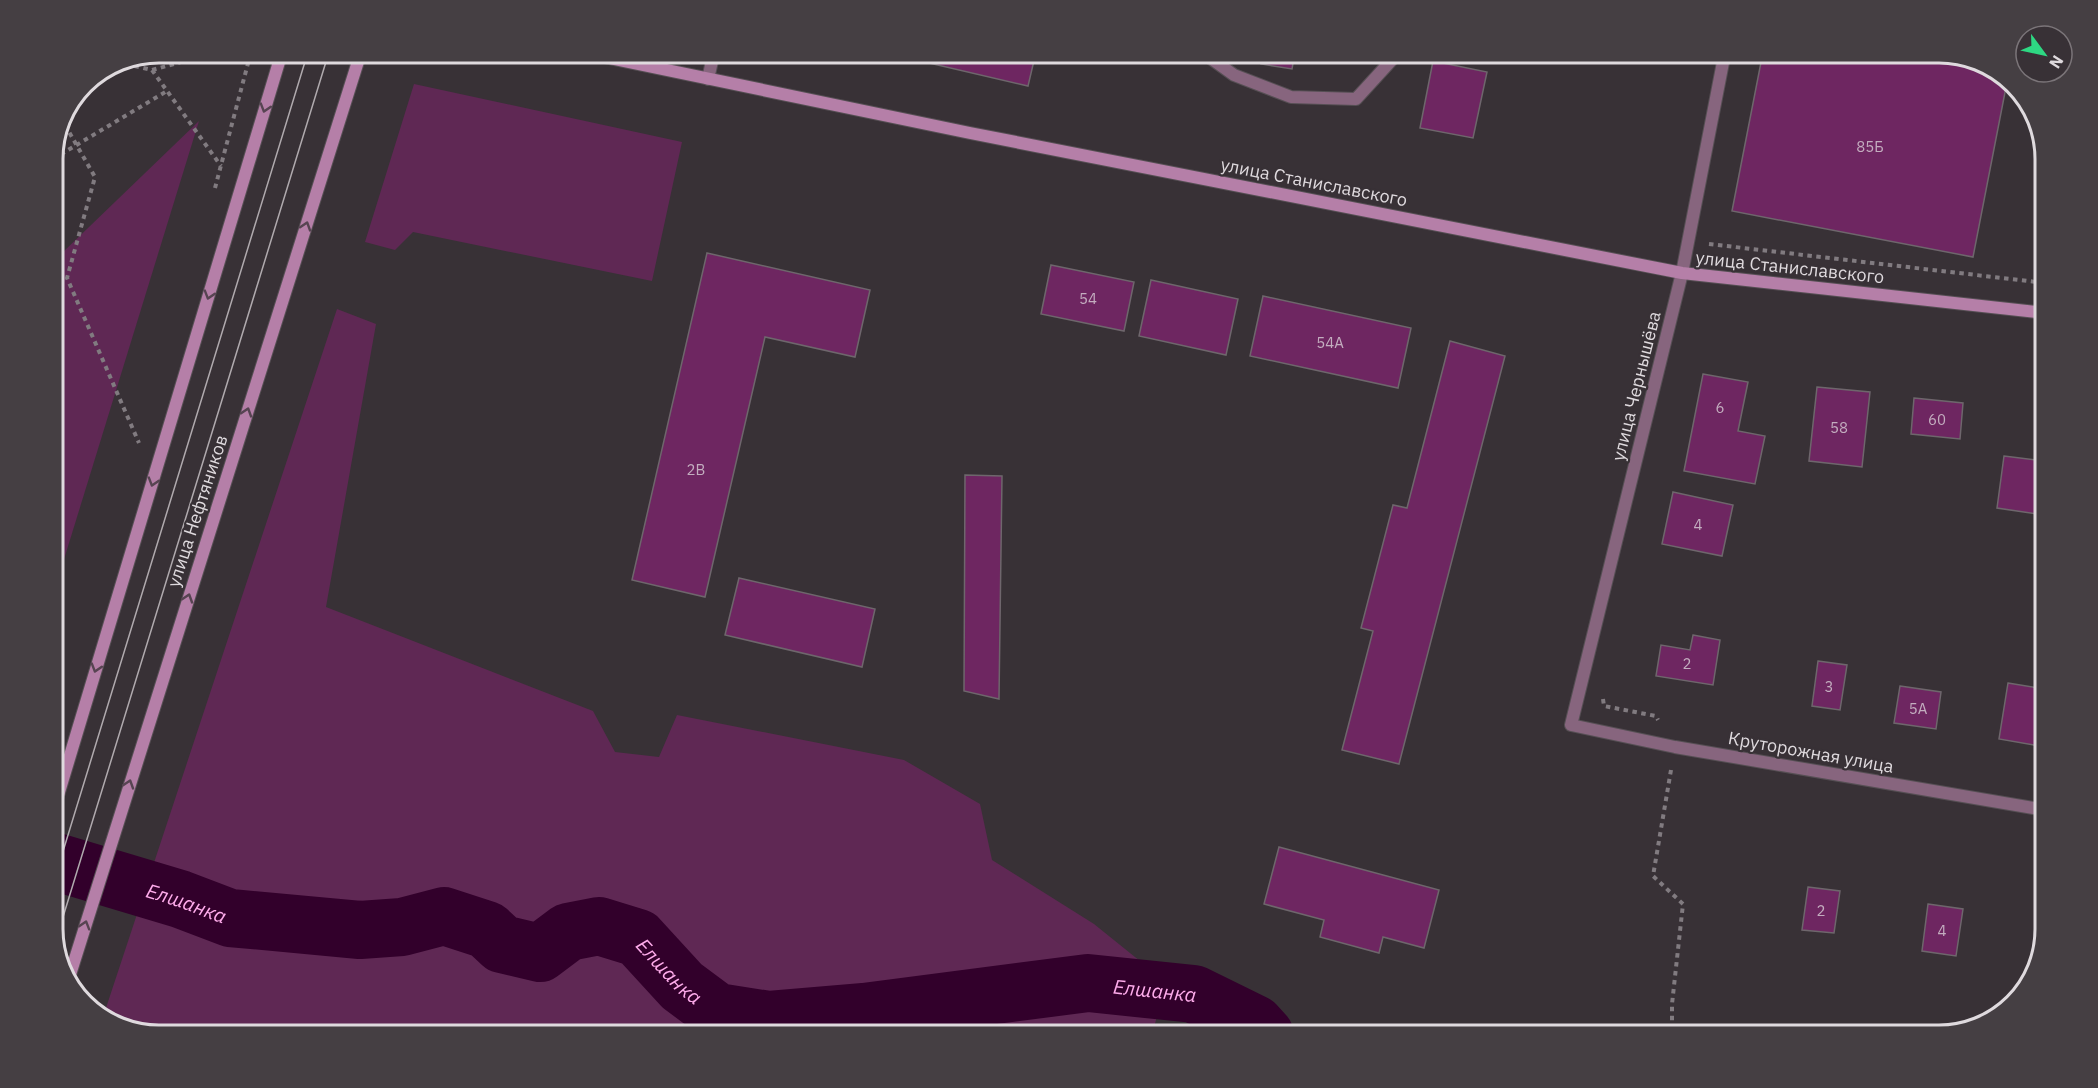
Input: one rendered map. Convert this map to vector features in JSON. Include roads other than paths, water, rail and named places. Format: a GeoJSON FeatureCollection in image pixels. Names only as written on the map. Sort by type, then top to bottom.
{"type":"FeatureCollection","features":[{"type":"Feature","properties":{"kind":"main road"},"geometry":{"type":"LineString","coordinates":[[63,779],[279,63]]}},
{"type":"Feature","properties":{"kind":"main road","name":"улица Нефтяников"},"geometry":{"type":"LineString","coordinates":[[72,969],[358,63]]}},
{"type":"Feature","properties":{"kind":"main road","name":"улица Станиславского"},"geometry":{"type":"LineString","coordinates":[[632,63],[1682,273],[2035,312]]}},
{"type":"Feature","properties":{"kind":"street"},"geometry":{"type":"LineString","coordinates":[[708,79],[712,63]]}},
{"type":"Feature","properties":{"kind":"street"},"geometry":{"type":"LineString","coordinates":[[1217,63],[1233,75],[1291,97],[1356,99],[1389,63]]}},
{"type":"Feature","properties":{"kind":"street","name":"улица Чернышёва"},"geometry":{"type":"LineString","coordinates":[[1571,725],[1682,273],[1723,63]]}},
{"type":"Feature","properties":{"kind":"street","name":"Круторожная улица"},"geometry":{"type":"LineString","coordinates":[[1571,725],[1675,747],[2035,808]]}},
{"type":"Feature","properties":{"kind":"waterway","name":"Елшанка"},"geometry":{"type":"LineString","coordinates":[[63,864],[180,899],[230,918],[360,930],[402,927],[444,916],[487,930],[502,944],[540,953],[568,932],[599,926],[638,938],[682,986],[717,1012],[769,1020],[864,1012],[1088,983],[1194,994],[1256,1025]]}},
{"type":"Feature","properties":{"kind":"tram line"},"geometry":{"type":"LineString","coordinates":[[63,851],[305,63]]}},
{"type":"Feature","properties":{"kind":"tram line"},"geometry":{"type":"LineString","coordinates":[[63,917],[326,63]]}}]}
